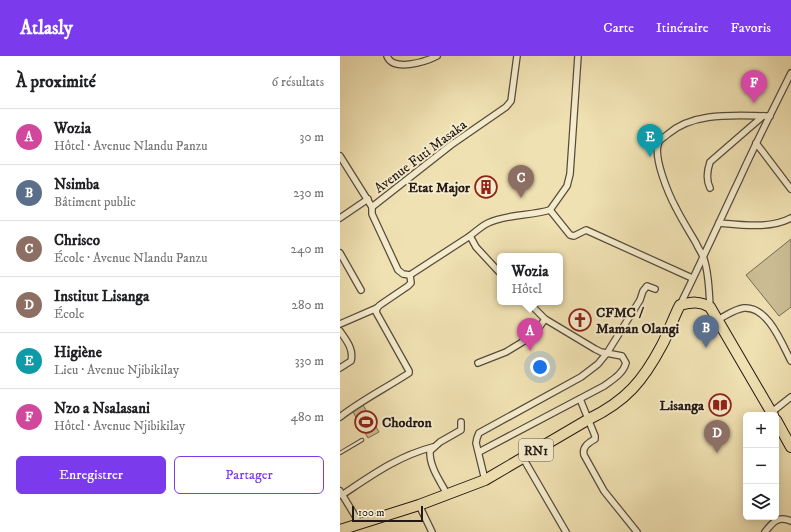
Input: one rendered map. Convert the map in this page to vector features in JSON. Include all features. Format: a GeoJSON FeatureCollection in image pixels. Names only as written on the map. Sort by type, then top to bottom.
{"type":"FeatureCollection","features":[{"type":"Feature","properties":{"kind":"highway"},"geometry":{"type":"LineString","coordinates":[[680,305],[695,302],[702,303],[710,307],[719,319],[772,412]]}},
{"type":"Feature","properties":{"kind":"highway","name":"RN1"},"geometry":{"type":"LineString","coordinates":[[340,530],[419,505],[485,480],[605,411],[636,386],[648,370],[680,305]]}},
{"type":"Feature","properties":{"kind":"highway"},"geometry":{"type":"LineString","coordinates":[[779,425],[791,447]]}},
{"type":"Feature","properties":{"kind":"street"},"geometry":{"type":"LineString","coordinates":[[387,56],[391,62],[402,64],[416,63],[436,56]]}},
{"type":"Feature","properties":{"kind":"street","name":"Avenue Futi Masaka"},"geometry":{"type":"LineString","coordinates":[[410,275],[403,274],[398,270],[372,214],[372,207],[451,145],[506,107],[511,101],[517,56]]}},
{"type":"Feature","properties":{"kind":"street"},"geometry":{"type":"LineString","coordinates":[[340,324],[371,309],[377,308],[411,283],[410,275],[470,236],[486,223],[494,220],[550,210],[567,186],[570,174],[578,56]]}},
{"type":"Feature","properties":{"kind":"street"},"geometry":{"type":"LineString","coordinates":[[680,305],[692,278],[704,257],[756,143],[791,73]]}},
{"type":"Feature","properties":{"kind":"street"},"geometry":{"type":"LineString","coordinates":[[710,307],[704,257],[666,187],[660,170],[657,148],[659,140],[672,130],[705,118],[721,115],[770,116]]}},
{"type":"Feature","properties":{"kind":"street"},"geometry":{"type":"LineString","coordinates":[[710,188],[707,181],[710,162],[763,116]]}},
{"type":"Feature","properties":{"kind":"street"},"geometry":{"type":"LineString","coordinates":[[756,143],[791,188]]}},
{"type":"Feature","properties":{"kind":"street"},"geometry":{"type":"LineString","coordinates":[[340,156],[372,207]]}},
{"type":"Feature","properties":{"kind":"street"},"geometry":{"type":"LineString","coordinates":[[340,218],[368,199]]}},
{"type":"Feature","properties":{"kind":"street"},"geometry":{"type":"LineString","coordinates":[[550,210],[570,235],[574,236],[586,230],[692,278]]}},
{"type":"Feature","properties":{"kind":"street"},"geometry":{"type":"LineString","coordinates":[[719,223],[737,225],[765,224],[784,222],[791,218]]}},
{"type":"Feature","properties":{"kind":"street"},"geometry":{"type":"LineString","coordinates":[[470,236],[476,247],[497,270]]}},
{"type":"Feature","properties":{"kind":"street"},"geometry":{"type":"LineString","coordinates":[[340,252],[361,290]]}},
{"type":"Feature","properties":{"kind":"street"},"geometry":{"type":"LineString","coordinates":[[485,480],[476,444],[479,433],[581,377],[598,364],[607,354],[640,300],[643,290],[647,286],[655,289]]}},
{"type":"Feature","properties":{"kind":"street"},"geometry":{"type":"LineString","coordinates":[[479,452],[604,386],[625,368],[625,359],[622,356],[607,354],[595,349],[545,319],[531,305]]}},
{"type":"Feature","properties":{"kind":"street"},"geometry":{"type":"LineString","coordinates":[[340,417],[368,397],[409,373],[376,312],[377,308]]}},
{"type":"Feature","properties":{"kind":"street"},"geometry":{"type":"LineString","coordinates":[[719,319],[733,311],[743,308],[750,308],[759,312],[767,318],[774,328],[791,361]]}},
{"type":"Feature","properties":{"kind":"street"},"geometry":{"type":"LineString","coordinates":[[478,363],[506,352],[534,335],[545,319]]}},
{"type":"Feature","properties":{"kind":"street"},"geometry":{"type":"LineString","coordinates":[[340,331],[351,348],[352,354],[350,361],[340,368]]}},
{"type":"Feature","properties":{"kind":"street"},"geometry":{"type":"LineString","coordinates":[[778,412],[791,397]]}},
{"type":"Feature","properties":{"kind":"street"},"geometry":{"type":"LineString","coordinates":[[580,399],[595,436],[595,439],[584,447],[584,456],[604,491],[637,532]]}},
{"type":"Feature","properties":{"kind":"street"},"geometry":{"type":"LineString","coordinates":[[360,524],[341,493],[400,458],[433,447],[461,430],[461,422]]}},
{"type":"Feature","properties":{"kind":"street"},"geometry":{"type":"LineString","coordinates":[[433,447],[430,451],[434,471],[447,494]]}},
{"type":"Feature","properties":{"kind":"street"},"geometry":{"type":"LineString","coordinates":[[523,458],[566,532]]}},
{"type":"Feature","properties":{"kind":"street"},"geometry":{"type":"LineString","coordinates":[[419,505],[432,532]]}},
{"type":"Feature","properties":{"kind":"street"},"geometry":{"type":"LineString","coordinates":[[764,532],[773,521],[782,518],[791,520]]}},
{"type":"Feature","properties":{"kind":"lane"},"geometry":{"type":"LineString","coordinates":[[340,453],[362,440]]}},
{"type":"Feature","properties":{"kind":"shaded area"},"geometry":{"type":"Polygon","coordinates":[[[791,239],[791,307],[779,316],[746,275],[791,239]]]}},
{"type":"Feature","properties":{"kind":"shaded area","name":"Chodron"},"geometry":{"type":"Polygon","coordinates":[[[363,405],[379,432],[368,438],[353,412],[363,405]]]}},
{"type":"Feature","properties":{"kind":"place","name":"Nzo a Nsalasani"},"geometry":{"type":"Point","coordinates":[754,103]}},
{"type":"Feature","properties":{"kind":"place","name":"Higiène"},"geometry":{"type":"Point","coordinates":[650,157]}},
{"type":"Feature","properties":{"kind":"place","name":"Etat Major"},"geometry":{"type":"Point","coordinates":[486,187]}},
{"type":"Feature","properties":{"kind":"place","name":"Chrisco"},"geometry":{"type":"Point","coordinates":[521,198]}},
{"type":"Feature","properties":{"kind":"place","name":"CFMC / Maman Olangi"},"geometry":{"type":"Point","coordinates":[580,320]}},
{"type":"Feature","properties":{"kind":"place","name":"Nsimba"},"geometry":{"type":"Point","coordinates":[706,348]}},
{"type":"Feature","properties":{"kind":"place","name":"Wozia"},"geometry":{"type":"Point","coordinates":[530,351]}},
{"type":"Feature","properties":{"kind":"place","name":"Lisanga"},"geometry":{"type":"Point","coordinates":[720,405]}},
{"type":"Feature","properties":{"kind":"place","name":"Chodron"},"geometry":{"type":"Point","coordinates":[366,422]}},
{"type":"Feature","properties":{"kind":"place","name":"Institut Lisanga"},"geometry":{"type":"Point","coordinates":[717,453]}}]}
